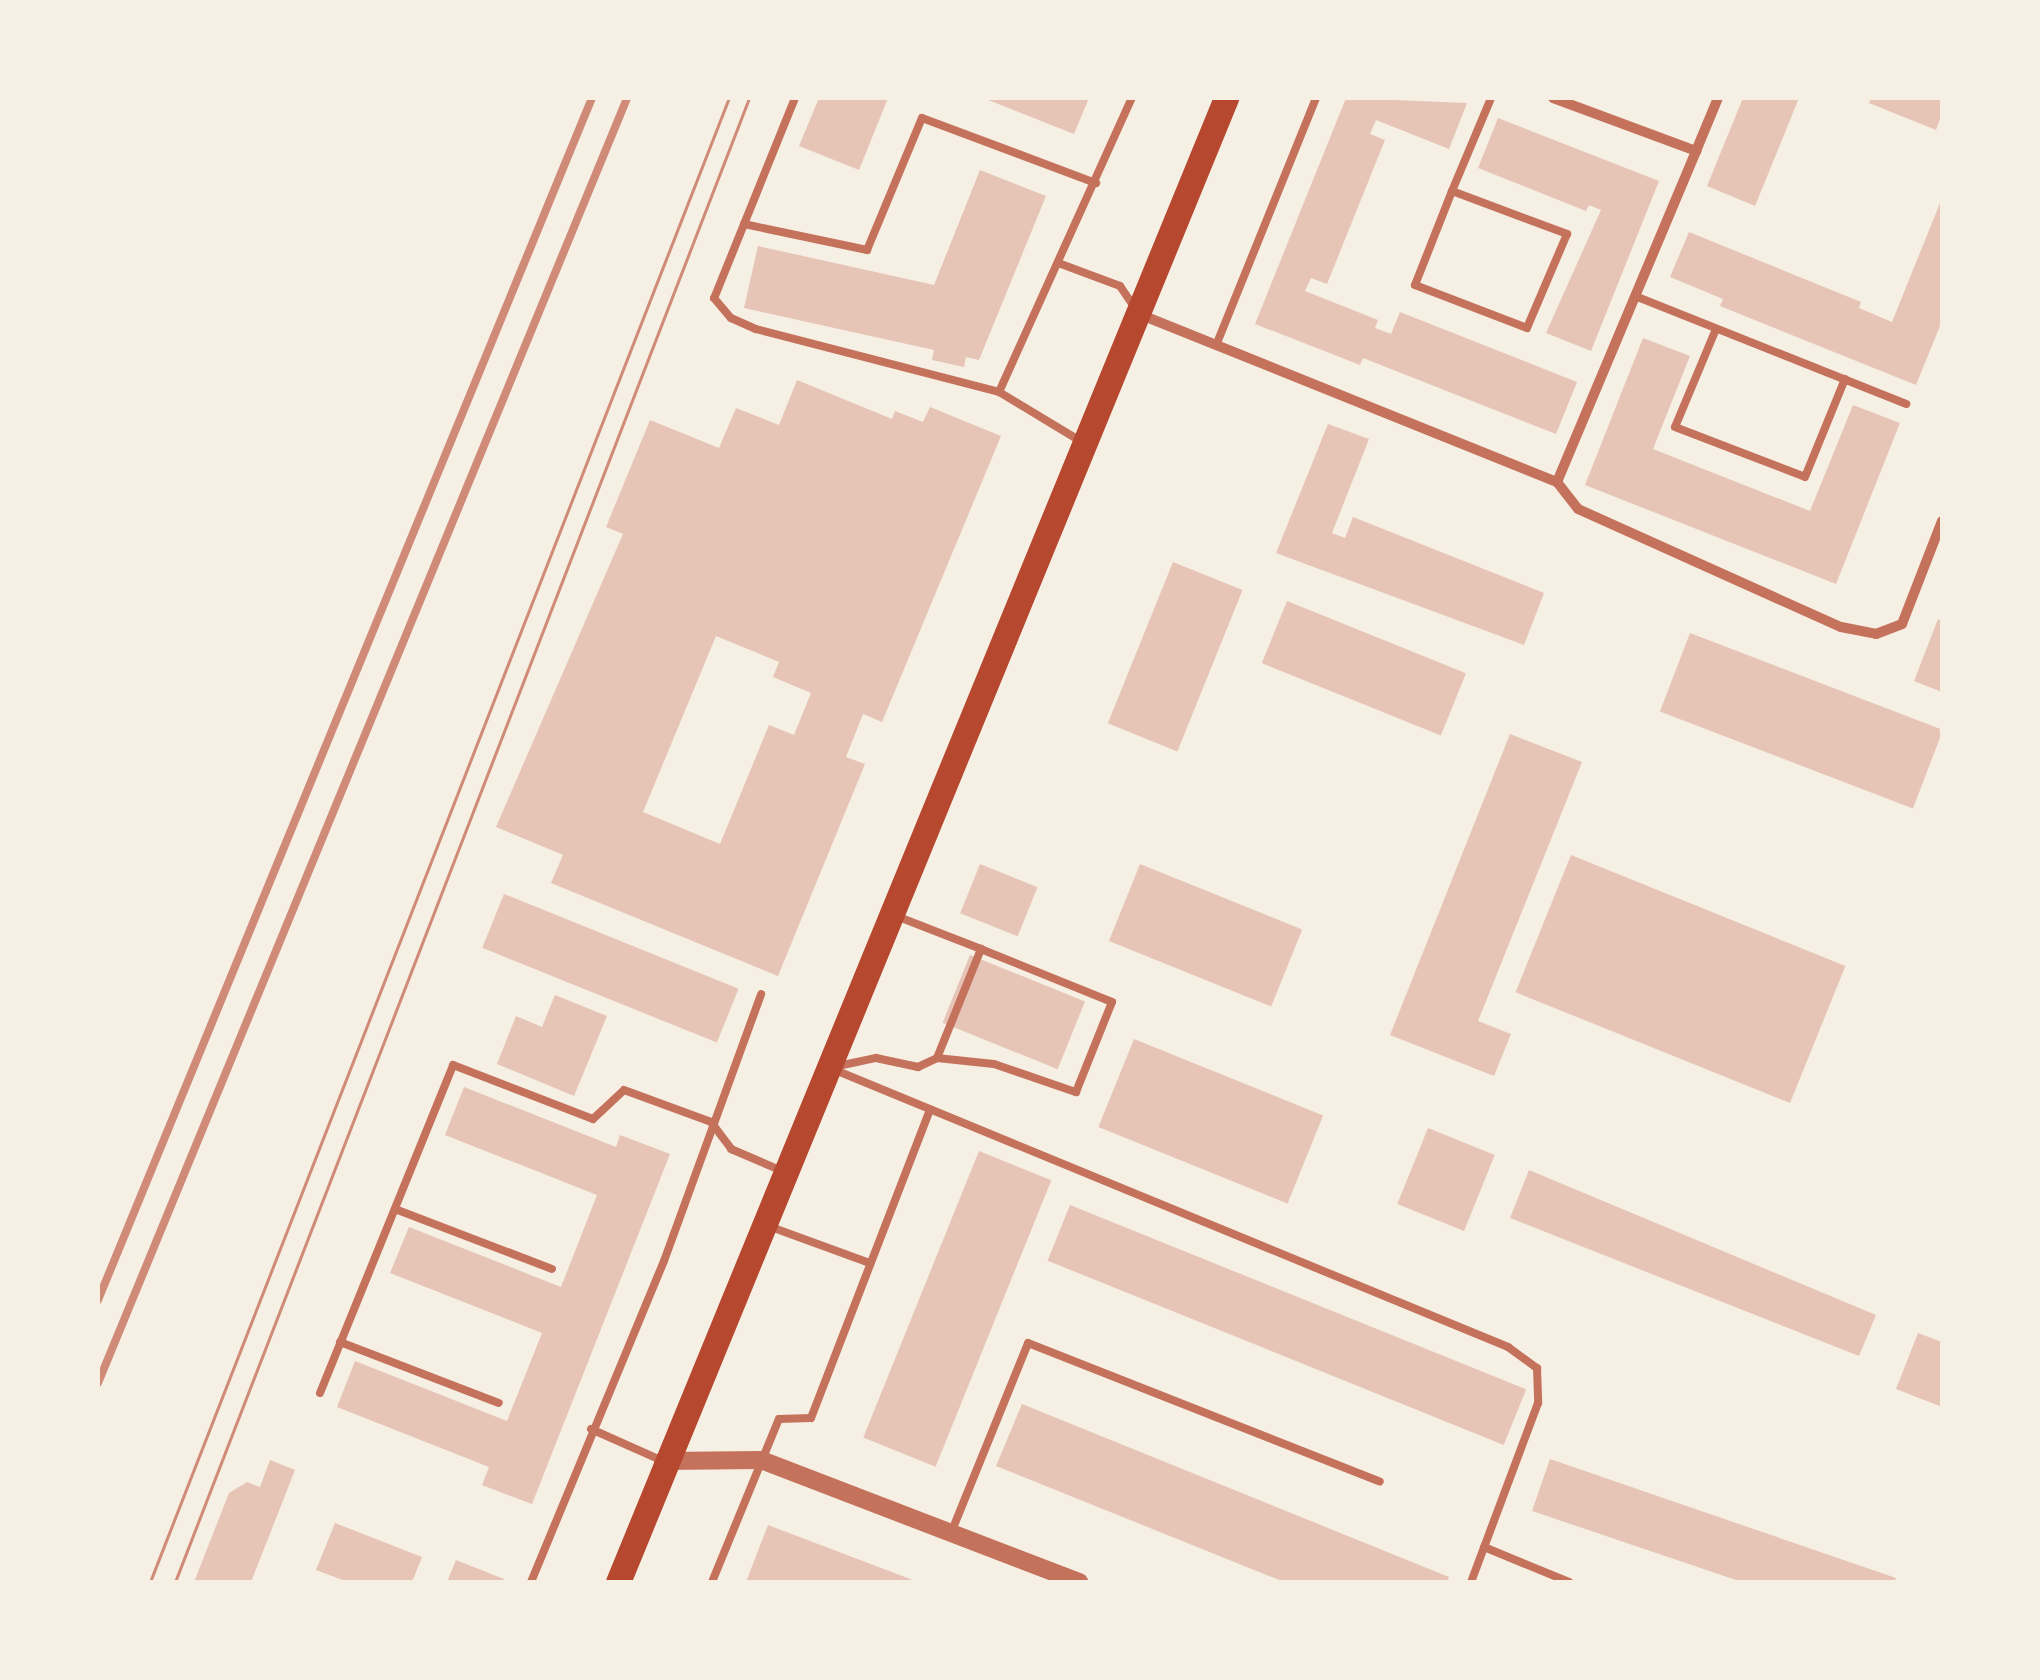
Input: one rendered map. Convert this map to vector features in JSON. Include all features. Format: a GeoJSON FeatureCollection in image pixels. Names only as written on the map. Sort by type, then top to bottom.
{"type":"FeatureCollection","features":[{"type":"Feature","properties":{"kind":"main road"},"geometry":{"type":"LineString","coordinates":[[618,1582],[663,1462],[767,1225],[1226,98]]}},
{"type":"Feature","properties":{"kind":"street"},"geometry":{"type":"LineString","coordinates":[[1553,98],[1696,151]]}},
{"type":"Feature","properties":{"kind":"street"},"geometry":{"type":"LineString","coordinates":[[1557,482],[1718,98]]}},
{"type":"Feature","properties":{"kind":"street"},"geometry":{"type":"LineString","coordinates":[[1138,313],[1557,482],[1578,509],[1841,627],[1876,634],[1902,624],[1942,521]]}},
{"type":"Feature","properties":{"kind":"street"},"geometry":{"type":"LineString","coordinates":[[663,1462],[762,1460],[1079,1582]]}},
{"type":"Feature","properties":{"kind":"lane"},"geometry":{"type":"LineString","coordinates":[[795,98],[714,298],[731,318],[999,392],[1085,444]]}},
{"type":"Feature","properties":{"kind":"lane"},"geometry":{"type":"LineString","coordinates":[[999,392],[1062,264],[1132,98]]}},
{"type":"Feature","properties":{"kind":"lane"},"geometry":{"type":"LineString","coordinates":[[1217,343],[1316,98]]}},
{"type":"Feature","properties":{"kind":"lane"},"geometry":{"type":"LineString","coordinates":[[1452,191],[1567,234],[1527,328],[1414,286],[1452,191],[1491,98]]}},
{"type":"Feature","properties":{"kind":"lane"},"geometry":{"type":"LineString","coordinates":[[744,224],[867,250],[922,118],[1096,183]]}},
{"type":"Feature","properties":{"kind":"lane"},"geometry":{"type":"LineString","coordinates":[[1062,264],[1120,286],[1138,313]]}},
{"type":"Feature","properties":{"kind":"lane"},"geometry":{"type":"LineString","coordinates":[[1635,296],[1906,404]]}},
{"type":"Feature","properties":{"kind":"lane"},"geometry":{"type":"LineString","coordinates":[[1716,328],[1675,427],[1805,477],[1844,379]]}},
{"type":"Feature","properties":{"kind":"lane"},"geometry":{"type":"LineString","coordinates":[[830,1067],[876,1058],[918,1067],[936,1058],[994,1064],[1076,1092],[1112,1002],[892,914]]}},
{"type":"Feature","properties":{"kind":"lane"},"geometry":{"type":"LineString","coordinates":[[936,1058],[981,949]]}},
{"type":"Feature","properties":{"kind":"lane"},"geometry":{"type":"LineString","coordinates":[[531,1582],[591,1429],[664,1261],[711,1122],[761,994]]}},
{"type":"Feature","properties":{"kind":"lane"},"geometry":{"type":"LineString","coordinates":[[320,1393],[454,1065],[593,1119],[624,1090],[711,1122],[732,1149],[787,1173]]}},
{"type":"Feature","properties":{"kind":"lane"},"geometry":{"type":"LineString","coordinates":[[830,1067],[1508,1347],[1537,1368],[1538,1403],[1472,1582]]}},
{"type":"Feature","properties":{"kind":"lane"},"geometry":{"type":"LineString","coordinates":[[712,1582],[779,1419],[811,1418],[930,1108]]}},
{"type":"Feature","properties":{"kind":"lane"},"geometry":{"type":"LineString","coordinates":[[395,1209],[552,1270]]}},
{"type":"Feature","properties":{"kind":"lane"},"geometry":{"type":"LineString","coordinates":[[767,1225],[870,1263]]}},
{"type":"Feature","properties":{"kind":"lane"},"geometry":{"type":"LineString","coordinates":[[340,1342],[499,1403]]}},
{"type":"Feature","properties":{"kind":"lane"},"geometry":{"type":"LineString","coordinates":[[951,1533],[1028,1342],[1380,1482]]}},
{"type":"Feature","properties":{"kind":"lane"},"geometry":{"type":"LineString","coordinates":[[591,1429],[663,1462]]}},
{"type":"Feature","properties":{"kind":"lane"},"geometry":{"type":"LineString","coordinates":[[1484,1547],[1569,1582]]}},
{"type":"Feature","properties":{"kind":"building"},"geometry":{"type":"Polygon","coordinates":[[[819,98],[888,98],[859,170],[799,146],[819,98]]]}},
{"type":"Feature","properties":{"kind":"building"},"geometry":{"type":"Polygon","coordinates":[[[983,98],[1089,98],[1074,134],[983,98]]]}},
{"type":"Feature","properties":{"kind":"building"},"geometry":{"type":"Polygon","coordinates":[[[1346,98],[1467,103],[1449,149],[1376,120],[1370,134],[1385,140],[1327,284],[1311,278],[1305,291],[1378,320],[1375,328],[1391,334],[1400,312],[1577,382],[1556,434],[1363,358],[1360,365],[1255,324],[1346,98]]]}},
{"type":"Feature","properties":{"kind":"building"},"geometry":{"type":"Polygon","coordinates":[[[1743,98],[1799,98],[1755,206],[1707,186],[1743,98]]]}},
{"type":"Feature","properties":{"kind":"building"},"geometry":{"type":"Polygon","coordinates":[[[1871,98],[1942,98],[1942,113],[1936,130],[1869,103],[1871,98]]]}},
{"type":"Feature","properties":{"kind":"building"},"geometry":{"type":"Polygon","coordinates":[[[1498,118],[1659,181],[1591,351],[1546,333],[1601,210],[1589,205],[1586,211],[1478,168],[1498,118]]]}},
{"type":"Feature","properties":{"kind":"building"},"geometry":{"type":"Polygon","coordinates":[[[980,170],[1046,196],[979,360],[966,357],[964,367],[932,360],[934,350],[744,308],[758,246],[934,285],[980,170]]]}},
{"type":"Feature","properties":{"kind":"building"},"geometry":{"type":"Polygon","coordinates":[[[1942,198],[1942,321],[1916,385],[1720,306],[1723,299],[1670,277],[1689,232],[1861,302],[1859,308],[1892,322],[1942,198]]]}},
{"type":"Feature","properties":{"kind":"building"},"geometry":{"type":"Polygon","coordinates":[[[1643,338],[1690,356],[1653,449],[1810,511],[1853,405],[1900,423],[1836,584],[1585,485],[1643,338]]]}},
{"type":"Feature","properties":{"kind":"building"},"geometry":{"type":"Polygon","coordinates":[[[797,380],[892,419],[895,411],[923,422],[930,407],[1001,436],[882,722],[863,714],[846,757],[865,764],[778,976],[551,883],[563,855],[496,827],[623,534],[606,527],[650,420],[719,448],[736,408],[779,425],[797,380]],[[716,636],[643,812],[720,844],[769,725],[794,735],[811,693],[773,677],[779,662],[716,636]]]}},
{"type":"Feature","properties":{"kind":"building"},"geometry":{"type":"Polygon","coordinates":[[[1328,424],[1369,439],[1332,533],[1345,538],[1353,517],[1544,593],[1524,645],[1276,553],[1328,424]]]}},
{"type":"Feature","properties":{"kind":"building"},"geometry":{"type":"Polygon","coordinates":[[[1173,562],[1243,590],[1177,751],[1108,723],[1173,562]]]}},
{"type":"Feature","properties":{"kind":"building"},"geometry":{"type":"Polygon","coordinates":[[[1287,601],[1466,673],[1441,735],[1262,663],[1287,601]]]}},
{"type":"Feature","properties":{"kind":"building"},"geometry":{"type":"Polygon","coordinates":[[[1938,619],[1942,621],[1942,692],[1914,681],[1938,619]]]}},
{"type":"Feature","properties":{"kind":"building"},"geometry":{"type":"Polygon","coordinates":[[[1690,633],[1942,730],[1913,809],[1660,711],[1690,633]]]}},
{"type":"Feature","properties":{"kind":"building"},"geometry":{"type":"Polygon","coordinates":[[[1510,734],[1582,762],[1478,1021],[1511,1034],[1494,1076],[1390,1035],[1510,734]]]}},
{"type":"Feature","properties":{"kind":"building"},"geometry":{"type":"Polygon","coordinates":[[[1571,855],[1845,966],[1790,1103],[1516,992],[1571,855]]]}},
{"type":"Feature","properties":{"kind":"building"},"geometry":{"type":"Polygon","coordinates":[[[980,864],[1037,887],[1018,936],[960,913],[980,864]]]}},
{"type":"Feature","properties":{"kind":"building"},"geometry":{"type":"Polygon","coordinates":[[[1140,864],[1302,930],[1271,1007],[1109,941],[1140,864]]]}},
{"type":"Feature","properties":{"kind":"building"},"geometry":{"type":"Polygon","coordinates":[[[504,894],[739,989],[717,1043],[482,948],[504,894]]]}},
{"type":"Feature","properties":{"kind":"building"},"geometry":{"type":"Polygon","coordinates":[[[970,955],[1085,1001],[1058,1069],[943,1023],[970,955]]]}},
{"type":"Feature","properties":{"kind":"building"},"geometry":{"type":"Polygon","coordinates":[[[555,995],[607,1016],[574,1096],[497,1064],[516,1016],[542,1027],[555,995]]]}},
{"type":"Feature","properties":{"kind":"building"},"geometry":{"type":"Polygon","coordinates":[[[1134,1039],[1323,1115],[1288,1204],[1098,1127],[1134,1039]]]}},
{"type":"Feature","properties":{"kind":"building"},"geometry":{"type":"Polygon","coordinates":[[[464,1087],[616,1147],[620,1135],[670,1154],[532,1504],[482,1485],[489,1467],[337,1407],[355,1361],[507,1421],[542,1333],[390,1273],[409,1227],[561,1287],[597,1195],[445,1135],[464,1087]]]}},
{"type":"Feature","properties":{"kind":"building"},"geometry":{"type":"Polygon","coordinates":[[[1428,1128],[1495,1155],[1464,1231],[1397,1204],[1428,1128]]]}},
{"type":"Feature","properties":{"kind":"building"},"geometry":{"type":"Polygon","coordinates":[[[979,1151],[1051,1180],[936,1467],[863,1437],[979,1151]]]}},
{"type":"Feature","properties":{"kind":"building"},"geometry":{"type":"Polygon","coordinates":[[[1529,1170],[1876,1315],[1859,1356],[1510,1218],[1529,1170]]]}},
{"type":"Feature","properties":{"kind":"building"},"geometry":{"type":"Polygon","coordinates":[[[1070,1205],[1526,1389],[1504,1445],[1048,1261],[1070,1205]]]}},
{"type":"Feature","properties":{"kind":"building"},"geometry":{"type":"Polygon","coordinates":[[[1918,1333],[1942,1342],[1942,1407],[1896,1389],[1918,1333]]]}},
{"type":"Feature","properties":{"kind":"building"},"geometry":{"type":"Polygon","coordinates":[[[1022,1404],[1449,1577],[1447,1582],[1284,1582],[996,1466],[1022,1404]]]}},
{"type":"Feature","properties":{"kind":"building"},"geometry":{"type":"Polygon","coordinates":[[[1550,1459],[1896,1578],[1894,1582],[1742,1582],[1532,1511],[1550,1459]]]}},
{"type":"Feature","properties":{"kind":"building"},"geometry":{"type":"Polygon","coordinates":[[[270,1460],[295,1470],[251,1582],[194,1582],[229,1493],[247,1482],[260,1487],[270,1460]]]}},
{"type":"Feature","properties":{"kind":"building"},"geometry":{"type":"Polygon","coordinates":[[[335,1523],[422,1557],[412,1582],[348,1582],[316,1570],[335,1523]]]}},
{"type":"Feature","properties":{"kind":"building"},"geometry":{"type":"Polygon","coordinates":[[[768,1525],[918,1582],[746,1582],[768,1525]]]}},
{"type":"Feature","properties":{"kind":"building"},"geometry":{"type":"Polygon","coordinates":[[[456,1560],[504,1579],[447,1582],[456,1560]]]}},
{"type":"Feature","properties":{"kind":"tram line"},"geometry":{"type":"LineString","coordinates":[[150,1582],[729,98]]}},
{"type":"Feature","properties":{"kind":"tram line"},"geometry":{"type":"LineString","coordinates":[[175,1582],[749,98]]}},
{"type":"Feature","properties":{"kind":"railway"},"geometry":{"type":"LineString","coordinates":[[98,1300],[592,98]]}},
{"type":"Feature","properties":{"kind":"railway"},"geometry":{"type":"LineString","coordinates":[[98,1383],[627,98]]}}]}
